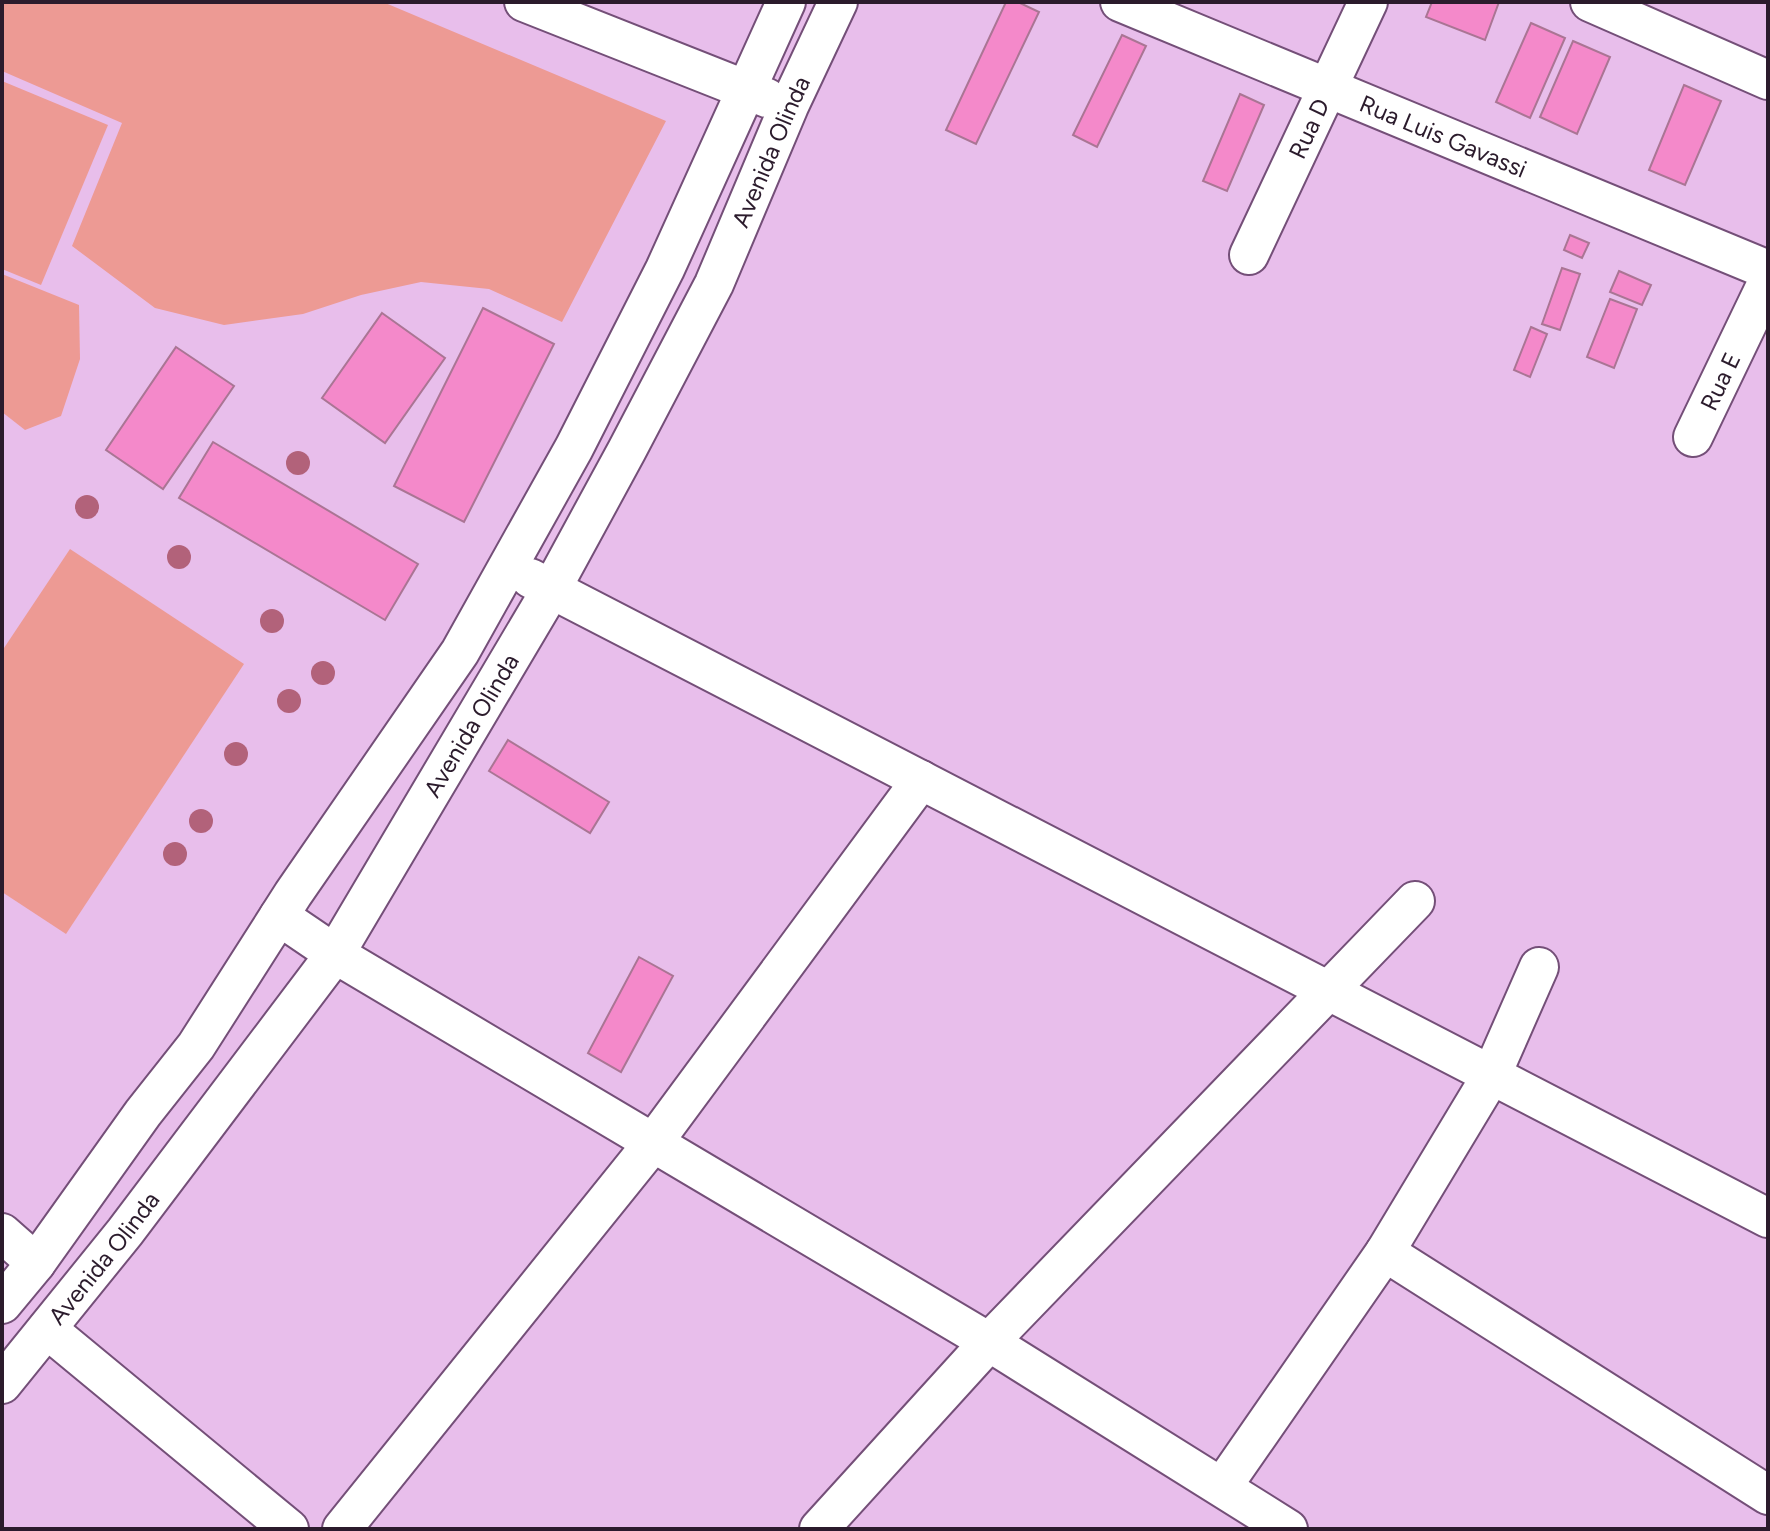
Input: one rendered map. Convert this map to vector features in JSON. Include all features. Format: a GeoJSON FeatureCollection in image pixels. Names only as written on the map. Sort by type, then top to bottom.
{"type":"FeatureCollection","features":[{"type":"Feature","properties":{"kind":"street"},"geometry":{"type":"LineString","coordinates":[[524,2],[789,106]]}},
{"type":"Feature","properties":{"kind":"street","name":"Avenida Olinda"},"geometry":{"type":"LineString","coordinates":[[2,1304],[36,1263],[143,1113],[196,1046],[279,916],[460,652],[574,448],[665,269],[786,2]]}},
{"type":"Feature","properties":{"kind":"street","name":"Avenida Olinda"},"geometry":{"type":"LineString","coordinates":[[2,1384],[125,1232],[335,954],[552,588],[714,284],[789,106],[838,2]]}},
{"type":"Feature","properties":{"kind":"street","name":"Rua Luis Gavassi"},"geometry":{"type":"LineString","coordinates":[[1120,2],[1768,270]]}},
{"type":"Feature","properties":{"kind":"street","name":"Rua D"},"geometry":{"type":"LineString","coordinates":[[1249,255],[1368,2]]}},
{"type":"Feature","properties":{"kind":"street"},"geometry":{"type":"LineString","coordinates":[[1590,2],[1768,80]]}},
{"type":"Feature","properties":{"kind":"street","name":"Rua E"},"geometry":{"type":"LineString","coordinates":[[1693,437],[1768,281]]}},
{"type":"Feature","properties":{"kind":"street"},"geometry":{"type":"LineString","coordinates":[[505,568],[552,588],[1768,1218]]}},
{"type":"Feature","properties":{"kind":"street"},"geometry":{"type":"LineString","coordinates":[[342,1529],[653,1143],[921,780]]}},
{"type":"Feature","properties":{"kind":"street"},"geometry":{"type":"LineString","coordinates":[[819,1529],[989,1342],[1415,901]]}},
{"type":"Feature","properties":{"kind":"street"},"geometry":{"type":"LineString","coordinates":[[279,916],[335,954],[989,1342],[1288,1529]]}},
{"type":"Feature","properties":{"kind":"street"},"geometry":{"type":"LineString","coordinates":[[1222,1487],[1385,1252],[1491,1076],[1539,967]]}},
{"type":"Feature","properties":{"kind":"street"},"geometry":{"type":"LineString","coordinates":[[143,1113],[190,1144]]}},
{"type":"Feature","properties":{"kind":"street"},"geometry":{"type":"LineString","coordinates":[[2,1233],[36,1263]]}},
{"type":"Feature","properties":{"kind":"street"},"geometry":{"type":"LineString","coordinates":[[1385,1252],[1768,1495]]}},
{"type":"Feature","properties":{"kind":"street"},"geometry":{"type":"LineString","coordinates":[[47,1329],[289,1529]]}},
{"type":"Feature","properties":{"kind":"shaded area"},"geometry":{"type":"Polygon","coordinates":[[[2,2],[383,2],[666,121],[562,322],[489,289],[421,282],[361,295],[303,314],[224,325],[155,308],[72,246],[122,123],[2,71],[2,2]]]}},
{"type":"Feature","properties":{"kind":"shaded area"},"geometry":{"type":"Polygon","coordinates":[[[2,81],[108,125],[41,285],[2,269],[2,81]]]}},
{"type":"Feature","properties":{"kind":"shaded area"},"geometry":{"type":"Polygon","coordinates":[[[2,274],[79,305],[80,359],[61,416],[25,430],[2,412],[2,274]]]}},
{"type":"Feature","properties":{"kind":"shaded area"},"geometry":{"type":"Polygon","coordinates":[[[70,549],[244,664],[66,934],[2,892],[2,651],[70,549]]]}},
{"type":"Feature","properties":{"kind":"building"},"geometry":{"type":"Polygon","coordinates":[[[1006,2],[1018,2],[1039,12],[976,144],[946,130],[1006,2]]]}},
{"type":"Feature","properties":{"kind":"building"},"geometry":{"type":"Polygon","coordinates":[[[1432,2],[1499,2],[1485,40],[1426,17],[1432,2]]]}},
{"type":"Feature","properties":{"kind":"building"},"geometry":{"type":"Polygon","coordinates":[[[1531,23],[1565,38],[1530,118],[1496,102],[1531,23]]]}},
{"type":"Feature","properties":{"kind":"building"},"geometry":{"type":"Polygon","coordinates":[[[1122,35],[1146,46],[1097,147],[1073,135],[1122,35]]]}},
{"type":"Feature","properties":{"kind":"building"},"geometry":{"type":"Polygon","coordinates":[[[1573,41],[1610,57],[1577,134],[1540,117],[1573,41]]]}},
{"type":"Feature","properties":{"kind":"building"},"geometry":{"type":"Polygon","coordinates":[[[1684,85],[1721,101],[1685,185],[1649,170],[1684,85]]]}},
{"type":"Feature","properties":{"kind":"building"},"geometry":{"type":"Polygon","coordinates":[[[1240,94],[1264,105],[1227,191],[1203,181],[1240,94]]]}},
{"type":"Feature","properties":{"kind":"building"},"geometry":{"type":"Polygon","coordinates":[[[1570,235],[1589,243],[1582,258],[1564,250],[1570,235]]]}},
{"type":"Feature","properties":{"kind":"building"},"geometry":{"type":"Polygon","coordinates":[[[1562,268],[1580,274],[1560,330],[1542,324],[1562,268]]]}},
{"type":"Feature","properties":{"kind":"building"},"geometry":{"type":"Polygon","coordinates":[[[1619,271],[1651,285],[1642,305],[1610,292],[1619,271]]]}},
{"type":"Feature","properties":{"kind":"building"},"geometry":{"type":"Polygon","coordinates":[[[1610,299],[1637,309],[1614,368],[1587,357],[1610,299]]]}},
{"type":"Feature","properties":{"kind":"building"},"geometry":{"type":"Polygon","coordinates":[[[483,308],[554,344],[464,522],[394,486],[483,308]]]}},
{"type":"Feature","properties":{"kind":"building"},"geometry":{"type":"Polygon","coordinates":[[[382,313],[445,358],[385,443],[322,398],[382,313]]]}},
{"type":"Feature","properties":{"kind":"building"},"geometry":{"type":"Polygon","coordinates":[[[1531,327],[1547,334],[1530,377],[1514,370],[1531,327]]]}},
{"type":"Feature","properties":{"kind":"building"},"geometry":{"type":"Polygon","coordinates":[[[176,347],[234,386],[163,489],[106,450],[176,347]]]}},
{"type":"Feature","properties":{"kind":"building"},"geometry":{"type":"Polygon","coordinates":[[[213,442],[418,564],[385,620],[179,498],[213,442]]]}},
{"type":"Feature","properties":{"kind":"building"},"geometry":{"type":"Polygon","coordinates":[[[508,740],[609,802],[590,833],[489,771],[508,740]]]}},
{"type":"Feature","properties":{"kind":"building"},"geometry":{"type":"Polygon","coordinates":[[[639,957],[673,976],[621,1072],[588,1053],[639,957]]]}}]}
